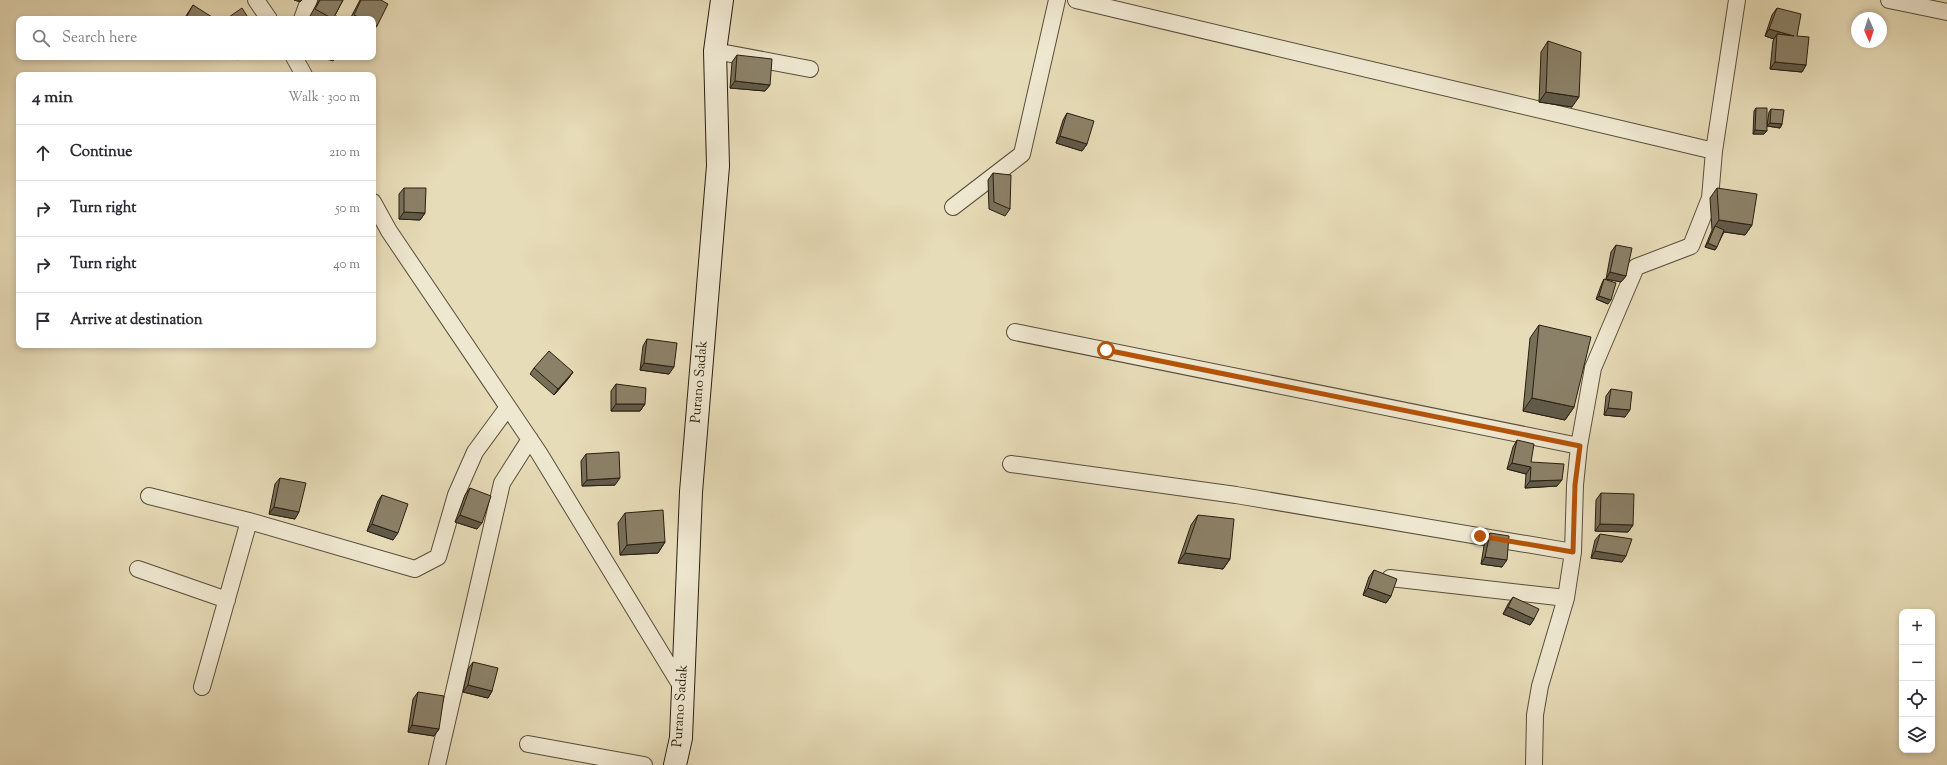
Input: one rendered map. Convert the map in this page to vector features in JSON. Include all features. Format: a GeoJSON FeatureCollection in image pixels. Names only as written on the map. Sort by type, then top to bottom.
{"type":"FeatureCollection","features":[{"type":"Feature","properties":{"kind":"main road","name":"Purano Sadak"},"geometry":{"type":"LineString","coordinates":[[675,765],[681,738],[691,492],[718,166],[715,51],[722,0]]}},
{"type":"Feature","properties":{"kind":"street"},"geometry":{"type":"LineString","coordinates":[[256,0],[267,16]]}},
{"type":"Feature","properties":{"kind":"street"},"geometry":{"type":"LineString","coordinates":[[303,16],[309,0]]}},
{"type":"Feature","properties":{"kind":"street"},"geometry":{"type":"LineString","coordinates":[[953,207],[1022,154],[1057,0]]}},
{"type":"Feature","properties":{"kind":"street"},"geometry":{"type":"LineString","coordinates":[[1076,0],[1714,151]]}},
{"type":"Feature","properties":{"kind":"street"},"geometry":{"type":"LineString","coordinates":[[1534,765],[1535,715],[1540,686],[1566,598],[1573,552],[1575,485],[1593,368],[1636,267],[1691,246],[1710,198],[1714,151],[1737,0]]}},
{"type":"Feature","properties":{"kind":"street"},"geometry":{"type":"LineString","coordinates":[[1889,0],[1947,12]]}},
{"type":"Feature","properties":{"kind":"street"},"geometry":{"type":"LineString","coordinates":[[715,51],[810,69]]}},
{"type":"Feature","properties":{"kind":"street"},"geometry":{"type":"LineString","coordinates":[[296,60],[302,72]]}},
{"type":"Feature","properties":{"kind":"street"},"geometry":{"type":"LineString","coordinates":[[376,208],[389,232],[530,439],[683,688]]}},
{"type":"Feature","properties":{"kind":"street"},"geometry":{"type":"LineString","coordinates":[[1015,332],[1580,446]]}},
{"type":"Feature","properties":{"kind":"street"},"geometry":{"type":"LineString","coordinates":[[149,496],[250,521],[415,569],[438,557],[456,495],[475,452],[508,408]]}},
{"type":"Feature","properties":{"kind":"street"},"geometry":{"type":"LineString","coordinates":[[437,765],[502,483],[530,439]]}},
{"type":"Feature","properties":{"kind":"street"},"geometry":{"type":"LineString","coordinates":[[1011,464],[1236,494],[1573,552]]}},
{"type":"Feature","properties":{"kind":"street"},"geometry":{"type":"LineString","coordinates":[[202,687],[250,521]]}},
{"type":"Feature","properties":{"kind":"street"},"geometry":{"type":"LineString","coordinates":[[138,569],[227,600]]}},
{"type":"Feature","properties":{"kind":"street"},"geometry":{"type":"LineString","coordinates":[[1390,578],[1566,598]]}},
{"type":"Feature","properties":{"kind":"street"},"geometry":{"type":"LineString","coordinates":[[528,744],[644,765]]}},
{"type":"Feature","properties":{"kind":"building"},"geometry":{"type":"Polygon","coordinates":[[[320,0],[343,0],[335,16],[328,16],[315,9],[320,0]]]}},
{"type":"Feature","properties":{"kind":"building"},"geometry":{"type":"Polygon","coordinates":[[[361,0],[381,0],[388,4],[377,26],[376,16],[354,15],[361,0]]]}},
{"type":"Feature","properties":{"kind":"building"},"geometry":{"type":"Polygon","coordinates":[[[193,5],[210,16],[187,16],[193,5]]]}},
{"type":"Feature","properties":{"kind":"building"},"geometry":{"type":"Polygon","coordinates":[[[242,8],[247,16],[230,16],[242,8]]]}},
{"type":"Feature","properties":{"kind":"building"},"geometry":{"type":"Polygon","coordinates":[[[1777,8],[1801,14],[1797,36],[1809,37],[1806,65],[1775,62],[1777,34],[1794,36],[1769,29],[1777,8]]]}},
{"type":"Feature","properties":{"kind":"building"},"geometry":{"type":"Polygon","coordinates":[[[1548,41],[1581,52],[1579,97],[1546,92],[1548,41]]]}},
{"type":"Feature","properties":{"kind":"building"},"geometry":{"type":"Polygon","coordinates":[[[737,55],[772,59],[770,85],[735,81],[737,55]]]}},
{"type":"Feature","properties":{"kind":"building"},"geometry":{"type":"Polygon","coordinates":[[[1756,108],[1767,108],[1767,131],[1755,130],[1756,108]]]}},
{"type":"Feature","properties":{"kind":"building"},"geometry":{"type":"Polygon","coordinates":[[[1771,109],[1784,110],[1782,124],[1770,123],[1771,109]]]}},
{"type":"Feature","properties":{"kind":"building"},"geometry":{"type":"Polygon","coordinates":[[[1067,113],[1094,121],[1087,144],[1060,136],[1067,113]]]}},
{"type":"Feature","properties":{"kind":"building"},"geometry":{"type":"Polygon","coordinates":[[[993,173],[1011,175],[1010,209],[994,202],[993,173]]]}},
{"type":"Feature","properties":{"kind":"building"},"geometry":{"type":"Polygon","coordinates":[[[404,188],[426,188],[425,213],[404,212],[404,188]]]}},
{"type":"Feature","properties":{"kind":"building"},"geometry":{"type":"Polygon","coordinates":[[[1717,188],[1757,194],[1752,225],[1719,220],[1717,188]]]}},
{"type":"Feature","properties":{"kind":"building"},"geometry":{"type":"Polygon","coordinates":[[[1715,226],[1724,230],[1717,247],[1708,243],[1715,226]]]}},
{"type":"Feature","properties":{"kind":"building"},"geometry":{"type":"Polygon","coordinates":[[[1616,245],[1632,248],[1626,276],[1610,272],[1616,245]]]}},
{"type":"Feature","properties":{"kind":"building"},"geometry":{"type":"Polygon","coordinates":[[[1604,279],[1616,283],[1611,300],[1599,296],[1604,279]]]}},
{"type":"Feature","properties":{"kind":"building"},"geometry":{"type":"Polygon","coordinates":[[[1539,325],[1591,337],[1574,407],[1532,398],[1539,325]]]}},
{"type":"Feature","properties":{"kind":"building"},"geometry":{"type":"Polygon","coordinates":[[[647,339],[677,343],[674,367],[644,363],[647,339]]]}},
{"type":"Feature","properties":{"kind":"building"},"geometry":{"type":"Polygon","coordinates":[[[549,351],[573,372],[558,389],[534,368],[549,351]]]}},
{"type":"Feature","properties":{"kind":"building"},"geometry":{"type":"Polygon","coordinates":[[[616,384],[646,388],[645,404],[616,404],[616,384]]]}},
{"type":"Feature","properties":{"kind":"building"},"geometry":{"type":"Polygon","coordinates":[[[1611,389],[1632,392],[1630,410],[1608,408],[1611,389]]]}},
{"type":"Feature","properties":{"kind":"building"},"geometry":{"type":"Polygon","coordinates":[[[1517,440],[1534,444],[1531,462],[1564,464],[1562,480],[1530,481],[1531,467],[1512,463],[1517,440]]]}},
{"type":"Feature","properties":{"kind":"building"},"geometry":{"type":"Polygon","coordinates":[[[619,452],[620,478],[587,480],[586,454],[619,452]]]}},
{"type":"Feature","properties":{"kind":"building"},"geometry":{"type":"Polygon","coordinates":[[[280,478],[306,483],[299,512],[274,507],[280,478]]]}},
{"type":"Feature","properties":{"kind":"building"},"geometry":{"type":"Polygon","coordinates":[[[470,488],[491,496],[482,523],[460,515],[470,488]]]}},
{"type":"Feature","properties":{"kind":"building"},"geometry":{"type":"Polygon","coordinates":[[[1601,493],[1634,494],[1633,525],[1600,524],[1601,493]]]}},
{"type":"Feature","properties":{"kind":"building"},"geometry":{"type":"Polygon","coordinates":[[[382,495],[408,504],[398,533],[372,524],[382,495]]]}},
{"type":"Feature","properties":{"kind":"building"},"geometry":{"type":"Polygon","coordinates":[[[663,510],[665,542],[627,545],[625,513],[663,510]]]}},
{"type":"Feature","properties":{"kind":"building"},"geometry":{"type":"Polygon","coordinates":[[[1198,515],[1234,519],[1230,559],[1185,553],[1198,515]]]}},
{"type":"Feature","properties":{"kind":"building"},"geometry":{"type":"Polygon","coordinates":[[[1490,533],[1509,536],[1507,560],[1485,557],[1490,533]]]}},
{"type":"Feature","properties":{"kind":"building"},"geometry":{"type":"Polygon","coordinates":[[[1600,534],[1632,539],[1626,556],[1595,551],[1600,534]]]}},
{"type":"Feature","properties":{"kind":"building"},"geometry":{"type":"Polygon","coordinates":[[[1374,570],[1397,579],[1391,596],[1368,588],[1374,570]]]}},
{"type":"Feature","properties":{"kind":"building"},"geometry":{"type":"Polygon","coordinates":[[[1513,597],[1539,609],[1534,619],[1508,607],[1513,597]]]}},
{"type":"Feature","properties":{"kind":"building"},"geometry":{"type":"Polygon","coordinates":[[[473,662],[498,668],[492,691],[468,685],[473,662]]]}},
{"type":"Feature","properties":{"kind":"building"},"geometry":{"type":"Polygon","coordinates":[[[418,692],[444,696],[439,729],[412,725],[418,692]]]}},
{"type":"Feature","properties":{"kind":"route"},"geometry":{"type":"LineString","coordinates":[[1106,350],[1182,364],[1402,411],[1580,446],[1575,485],[1573,552],[1480,536]]}}]}
